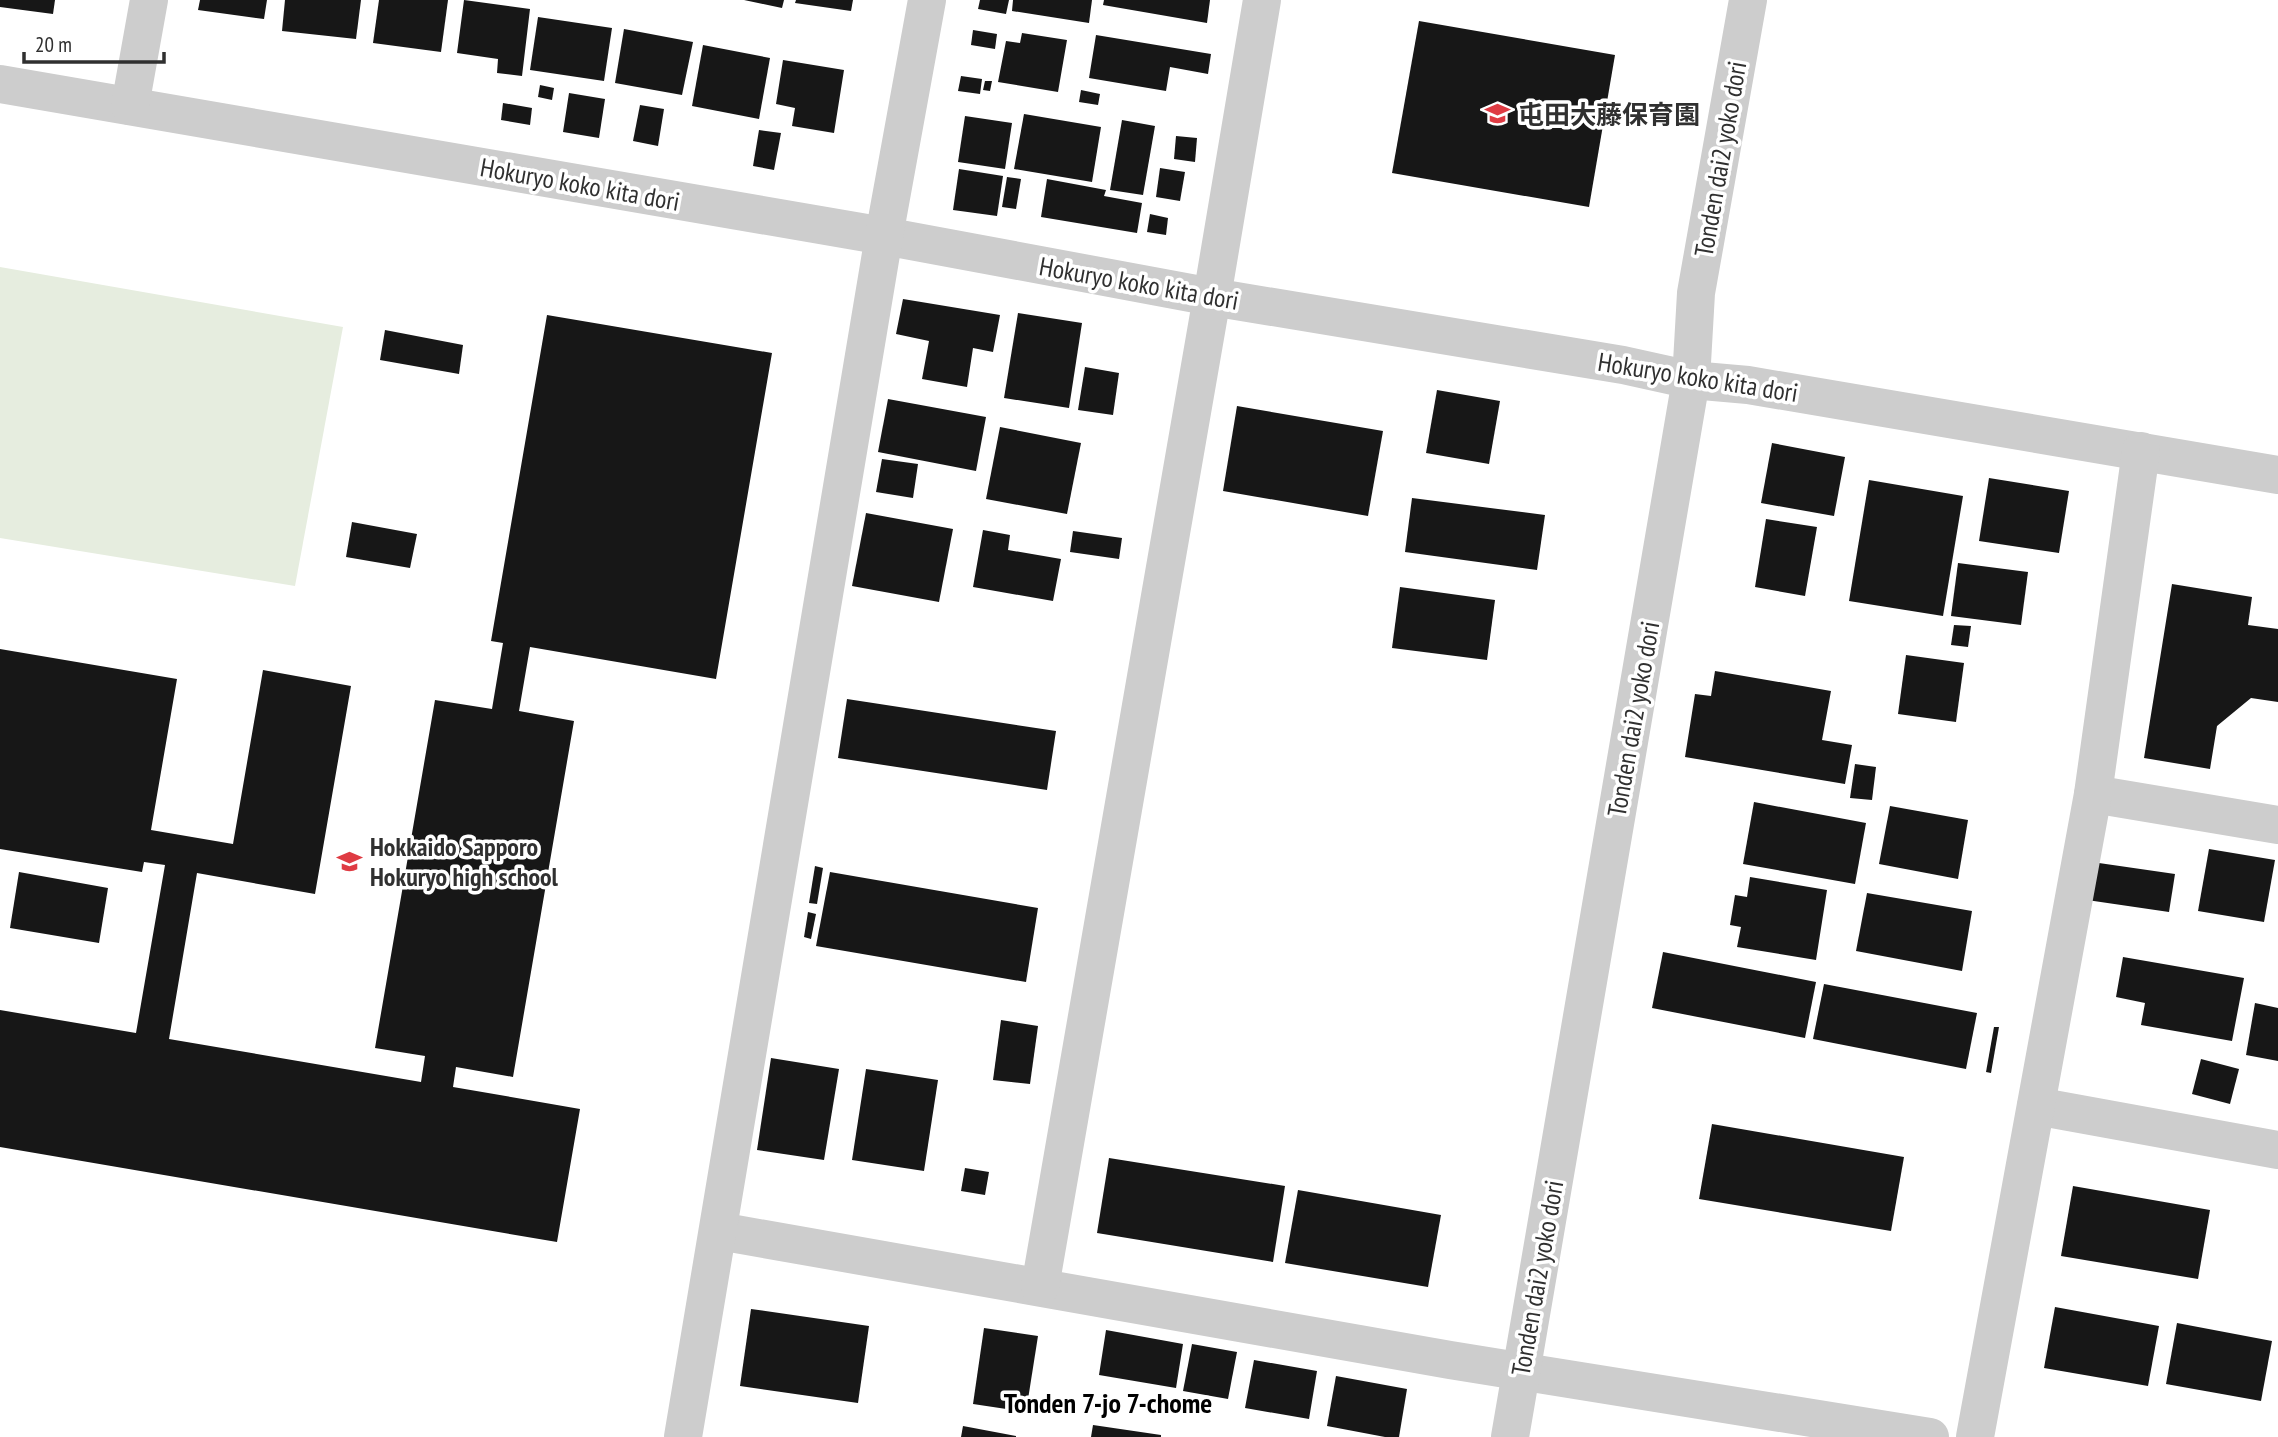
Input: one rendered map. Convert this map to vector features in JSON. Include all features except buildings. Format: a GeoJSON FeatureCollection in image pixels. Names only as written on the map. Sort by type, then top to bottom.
{"type":"FeatureCollection","features":[{"type":"Feature","properties":{"kind":"street"},"geometry":{"type":"LineString","coordinates":[[130,106],[149,0]]}},
{"type":"Feature","properties":{"kind":"street"},"geometry":{"type":"LineString","coordinates":[[683,1437],[884,236],[927,0]]}},
{"type":"Feature","properties":{"kind":"street"},"geometry":{"type":"LineString","coordinates":[[1040,1287],[1262,0]]}},
{"type":"Feature","properties":{"kind":"street","name":"Tonden dai2 yoko dori"},"geometry":{"type":"LineString","coordinates":[[1510,1437],[1691,380],[1696,293],[1748,0]]}},
{"type":"Feature","properties":{"kind":"street","name":"Hokuryo koko kita dori"},"geometry":{"type":"LineString","coordinates":[[0,84],[884,236],[1212,297],[1623,365],[1691,380],[1748,385],[2278,475]]}},
{"type":"Feature","properties":{"kind":"street"},"geometry":{"type":"LineString","coordinates":[[1975,1437],[2093,794],[2141,451]]}},
{"type":"Feature","properties":{"kind":"street"},"geometry":{"type":"LineString","coordinates":[[2093,794],[2278,825]]}},
{"type":"Feature","properties":{"kind":"street"},"geometry":{"type":"LineString","coordinates":[[2036,1106],[2278,1150]]}},
{"type":"Feature","properties":{"kind":"street"},"geometry":{"type":"LineString","coordinates":[[719,1231],[1521,1371],[1930,1437]]}},
{"type":"Feature","properties":{"kind":"shaded area"},"geometry":{"type":"Polygon","coordinates":[[[0,267],[343,327],[295,586],[0,538],[0,267]]]}},
{"type":"Feature","properties":{"kind":"place","name":"屯田大藤保育園"},"geometry":{"type":"Point","coordinates":[1498,114]}},
{"type":"Feature","properties":{"kind":"place","name":"Hokkaido Sapporo Hokuryo high school"},"geometry":{"type":"Point","coordinates":[350,861]}},
{"type":"Feature","properties":{"kind":"district","name":"Tonden 7-jo 7-chome"},"geometry":{"type":"Point","coordinates":[1108,1402]}}]}
